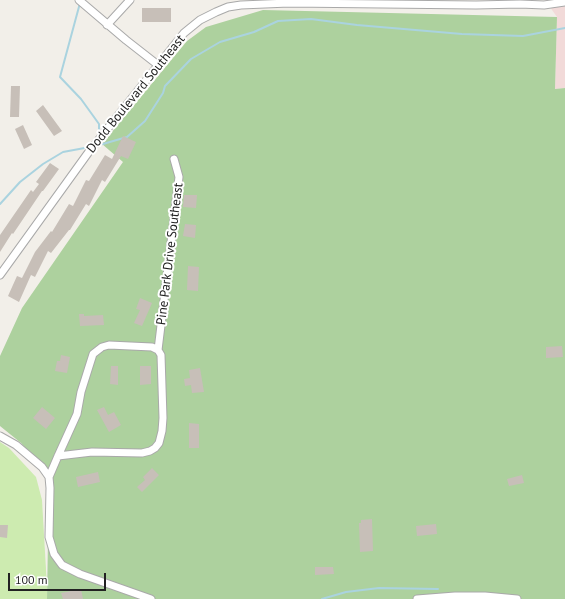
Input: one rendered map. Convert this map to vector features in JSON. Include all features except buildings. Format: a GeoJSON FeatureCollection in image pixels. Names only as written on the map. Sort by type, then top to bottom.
{"type":"FeatureCollection","features":[{"type":"Feature","properties":{"kind":"street"},"geometry":{"type":"LineString","coordinates":[[79,0],[107,25],[158,65]]}},
{"type":"Feature","properties":{"kind":"street"},"geometry":{"type":"LineString","coordinates":[[107,25],[130,0]]}},
{"type":"Feature","properties":{"kind":"street","name":"Dodd Boulevard Southeast"},"geometry":{"type":"LineString","coordinates":[[0,274],[88,153],[184,33],[200,20],[216,12],[228,7],[267,2],[544,5],[565,2]]}},
{"type":"Feature","properties":{"kind":"street","name":"Pine Park Drive Southeast"},"geometry":{"type":"LineString","coordinates":[[58,456],[92,452],[142,453],[155,448],[158,443],[163,418],[161,355],[158,350],[179,177],[174,159]]}},
{"type":"Feature","properties":{"kind":"street"},"geometry":{"type":"LineString","coordinates":[[150,599],[80,574],[62,565],[54,554],[49,537],[49,477],[77,414],[81,392],[93,354],[102,347],[109,345],[152,347],[158,350]]}},
{"type":"Feature","properties":{"kind":"street"},"geometry":{"type":"LineString","coordinates":[[0,436],[16,445],[42,467],[49,477]]}},
{"type":"Feature","properties":{"kind":"street"},"geometry":{"type":"LineString","coordinates":[[417,599],[455,596],[485,596],[517,599]]}},
{"type":"Feature","properties":{"kind":"shaded area"},"geometry":{"type":"Polygon","coordinates":[[[545,0],[565,0],[565,88],[555,89],[557,17],[545,0]]]}},
{"type":"Feature","properties":{"kind":"green space"},"geometry":{"type":"Polygon","coordinates":[[[263,10],[557,17],[555,89],[565,88],[565,599],[47,599],[49,477],[21,443],[0,426],[0,356],[22,308],[123,162],[102,144],[187,41],[206,27],[263,10]]]}},
{"type":"Feature","properties":{"kind":"green space"},"geometry":{"type":"Polygon","coordinates":[[[0,442],[9,448],[36,477],[42,500],[47,599],[0,599],[0,442]]]}},
{"type":"Feature","properties":{"kind":"waterway"},"geometry":{"type":"LineString","coordinates":[[80,3],[60,77],[81,99],[99,124],[99,136]]}},
{"type":"Feature","properties":{"kind":"waterway"},"geometry":{"type":"LineString","coordinates":[[96,146],[127,137],[145,121],[163,93],[165,86],[191,59],[220,42],[254,32],[278,21],[311,19],[357,25],[462,34],[523,36],[565,28]]}},
{"type":"Feature","properties":{"kind":"waterway"},"geometry":{"type":"LineString","coordinates":[[0,204],[20,182],[43,164],[63,152],[90,147]]}},
{"type":"Feature","properties":{"kind":"waterway"},"geometry":{"type":"LineString","coordinates":[[322,599],[346,592],[379,588],[438,589]]}}]}
